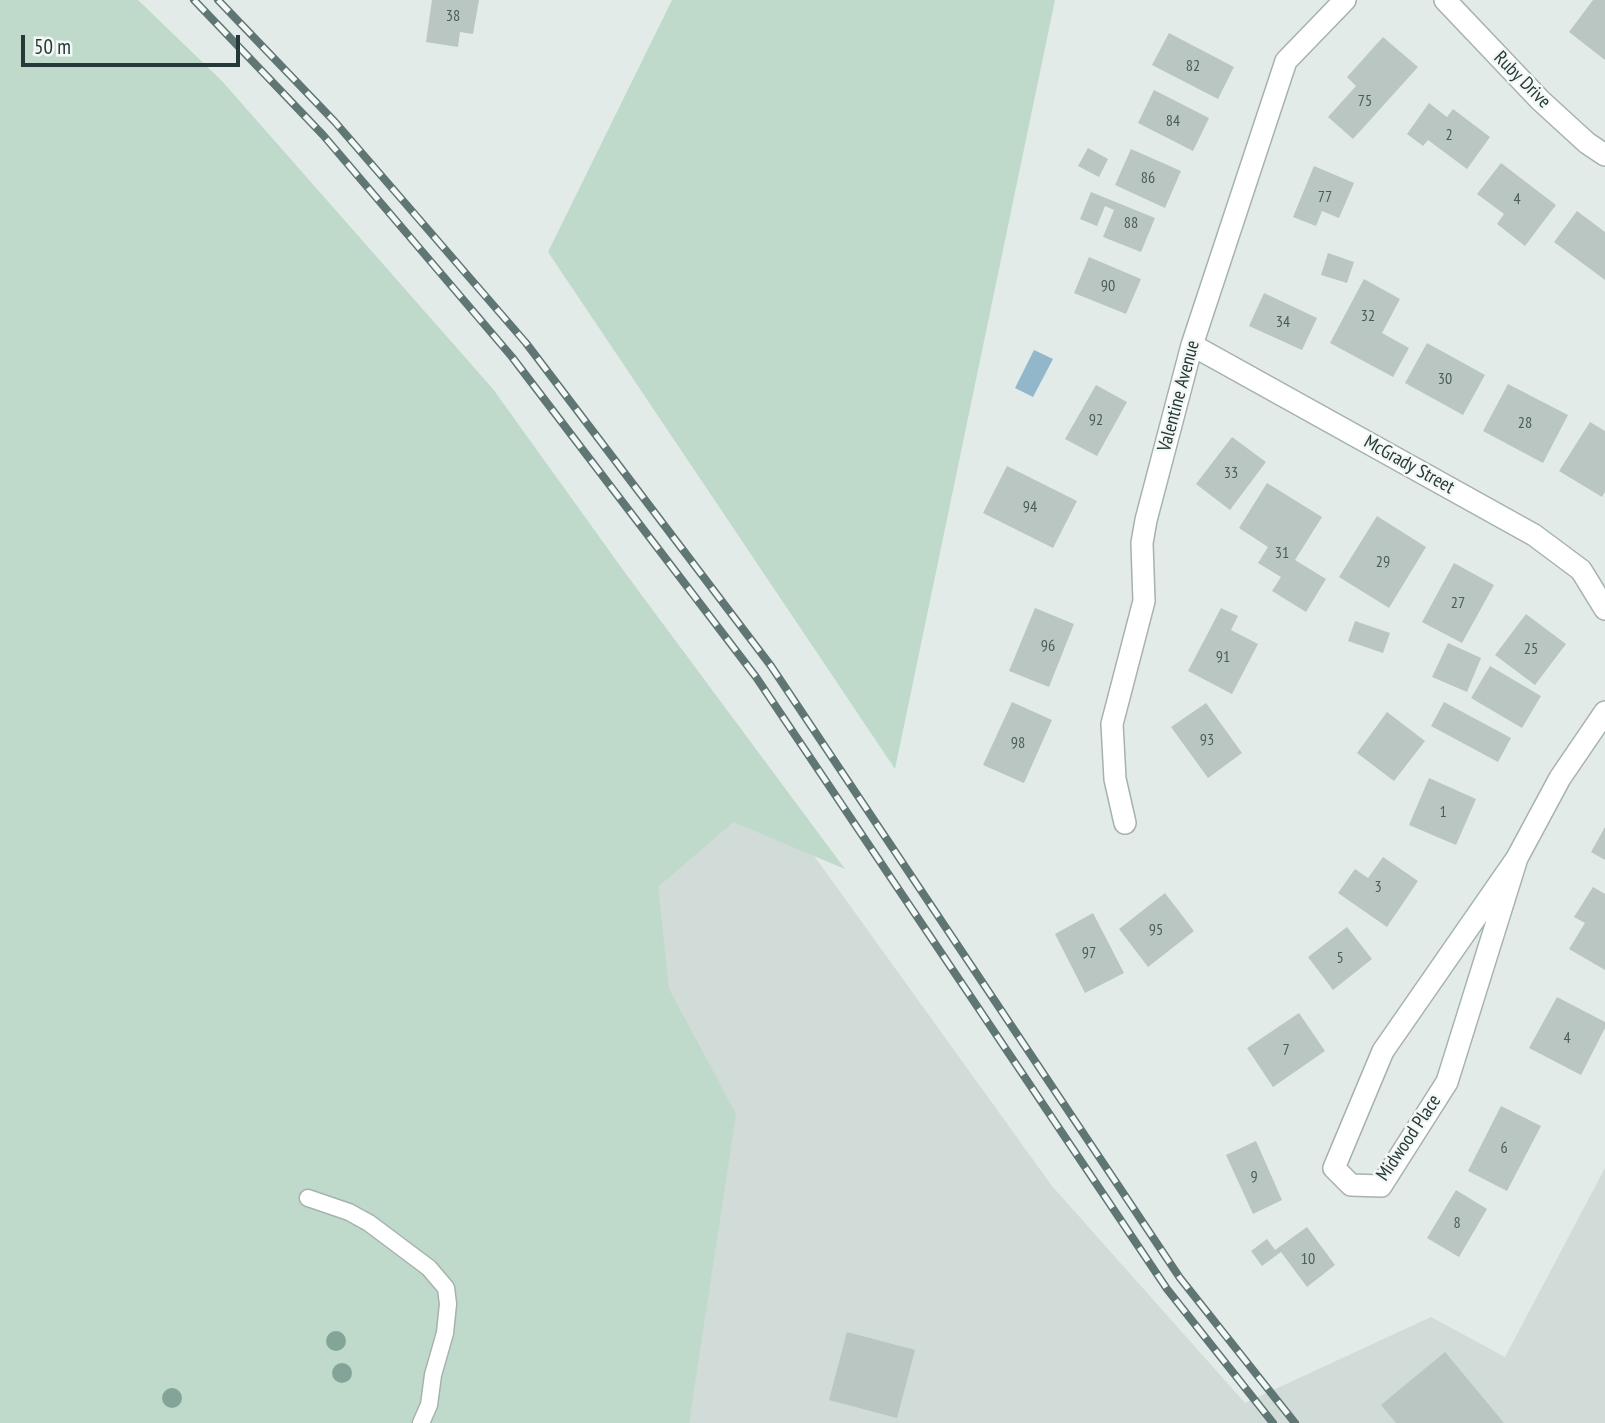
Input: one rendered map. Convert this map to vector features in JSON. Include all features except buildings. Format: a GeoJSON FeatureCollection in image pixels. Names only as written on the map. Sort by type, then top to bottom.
{"type":"FeatureCollection","features":[{"type":"Feature","properties":{"kind":"street","name":"Valentine Avenue"},"geometry":{"type":"LineString","coordinates":[[1125,823],[1115,779],[1112,723],[1144,600],[1142,544],[1146,520],[1192,345],[1286,61],[1345,0]]}},
{"type":"Feature","properties":{"kind":"street","name":"Ruby Drive"},"geometry":{"type":"LineString","coordinates":[[1445,0],[1540,100],[1605,155]]}},
{"type":"Feature","properties":{"kind":"street","name":"McGrady Street"},"geometry":{"type":"LineString","coordinates":[[1192,345],[1534,535],[1581,570],[1605,609]]}},
{"type":"Feature","properties":{"kind":"street","name":"Midwood Place"},"geometry":{"type":"LineString","coordinates":[[1517,858],[1447,1082],[1381,1186],[1351,1185],[1334,1168],[1383,1051],[1517,858],[1560,778],[1605,712]]}},
{"type":"Feature","properties":{"kind":"lane"},"geometry":{"type":"LineString","coordinates":[[308,1198],[349,1212],[369,1223],[429,1268],[446,1288],[448,1304],[445,1333],[433,1375],[429,1405],[421,1423]]}},
{"type":"Feature","properties":{"kind":"shaded area"},"geometry":{"type":"Polygon","coordinates":[[[709,710],[1052,1186],[1245,1403],[1431,1317],[1505,1357],[1605,1168],[1605,1423],[673,1423],[518,912],[709,710]]]}},
{"type":"Feature","properties":{"kind":"green space"},"geometry":{"type":"Polygon","coordinates":[[[0,0],[138,0],[222,81],[493,389],[626,574],[845,869],[733,822],[658,887],[669,989],[736,1114],[689,1423],[0,1423],[0,0]]]}},
{"type":"Feature","properties":{"kind":"green space"},"geometry":{"type":"Polygon","coordinates":[[[672,0],[1055,0],[895,769],[548,252],[672,0]]]}},
{"type":"Feature","properties":{"kind":"water"},"geometry":{"type":"Polygon","coordinates":[[[1034,350],[1053,359],[1033,397],[1015,388],[1034,350]]]}},
{"type":"Feature","properties":{"kind":"railway"},"geometry":{"type":"LineString","coordinates":[[194,0],[323,135],[512,357],[756,677],[1167,1289],[1273,1423]]}},
{"type":"Feature","properties":{"kind":"railway"},"geometry":{"type":"LineString","coordinates":[[218,0],[335,122],[526,343],[771,666],[1180,1278],[1295,1423]]}}]}
